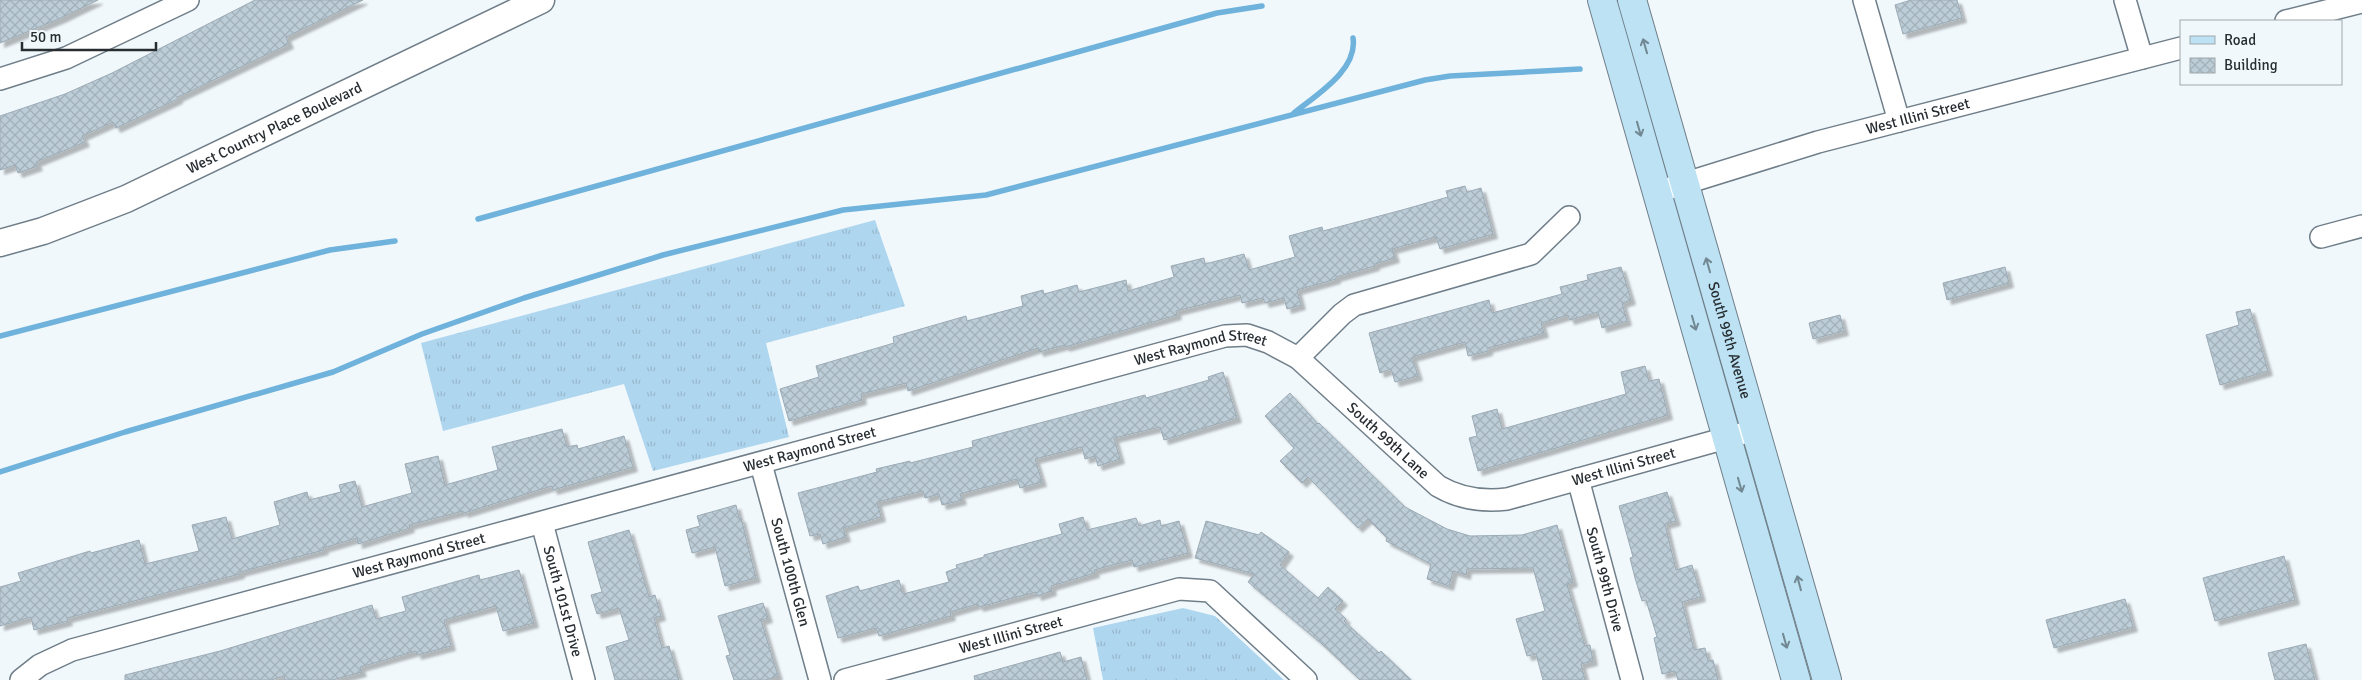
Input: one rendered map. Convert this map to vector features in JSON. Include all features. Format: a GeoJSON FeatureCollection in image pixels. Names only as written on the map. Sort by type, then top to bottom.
{"type":"FeatureCollection","features":[{"type":"Feature","properties":{"kind":"main road","name":"South 99th Avenue"},"geometry":{"type":"LineString","coordinates":[[1602,0],[1796,680]]}},
{"type":"Feature","properties":{"kind":"main road","name":"South 99th Avenue"},"geometry":{"type":"LineString","coordinates":[[1632,0],[1827,680]]}},
{"type":"Feature","properties":{"kind":"street"},"geometry":{"type":"LineString","coordinates":[[0,78],[66,58],[188,0]]}},
{"type":"Feature","properties":{"kind":"street","name":"West Country Place Boulevard"},"geometry":{"type":"LineString","coordinates":[[0,243],[44,230],[126,199],[541,0]]}},
{"type":"Feature","properties":{"kind":"street"},"geometry":{"type":"LineString","coordinates":[[1864,0],[1899,121]]}},
{"type":"Feature","properties":{"kind":"street"},"geometry":{"type":"LineString","coordinates":[[2125,0],[2142,58]]}},
{"type":"Feature","properties":{"kind":"street"},"geometry":{"type":"LineString","coordinates":[[2290,20],[2362,2]]}},
{"type":"Feature","properties":{"kind":"street","name":"West Illini Street"},"geometry":{"type":"LineString","coordinates":[[1657,192],[1818,142],[2180,48]]}},
{"type":"Feature","properties":{"kind":"street"},"geometry":{"type":"LineString","coordinates":[[1298,358],[1342,314],[1354,305],[1531,254],[1569,217]]}},
{"type":"Feature","properties":{"kind":"street"},"geometry":{"type":"LineString","coordinates":[[2320,237],[2362,226]]}},
{"type":"Feature","properties":{"kind":"street","name":"West Raymond Street"},"geometry":{"type":"LineString","coordinates":[[21,680],[40,665],[72,650],[761,464],[1225,336],[1247,336],[1268,342],[1298,358]]}},
{"type":"Feature","properties":{"kind":"street","name":"South 99th Lane"},"geometry":{"type":"LineString","coordinates":[[1298,358],[1438,486],[1460,497],[1491,501]]}},
{"type":"Feature","properties":{"kind":"street","name":"West Illini Street"},"geometry":{"type":"LineString","coordinates":[[1491,501],[1507,499],[1755,430]]}},
{"type":"Feature","properties":{"kind":"street","name":"South 100th Glen"},"geometry":{"type":"LineString","coordinates":[[761,464],[820,680]]}},
{"type":"Feature","properties":{"kind":"street","name":"South 99th Drive"},"geometry":{"type":"LineString","coordinates":[[1578,479],[1632,680]]}},
{"type":"Feature","properties":{"kind":"street","name":"South 101st Drive"},"geometry":{"type":"LineString","coordinates":[[542,523],[584,680]]}},
{"type":"Feature","properties":{"kind":"street","name":"West Illini Street"},"geometry":{"type":"LineString","coordinates":[[845,680],[1179,589],[1210,592],[1306,680]]}},
{"type":"Feature","properties":{"kind":"green space"},"geometry":{"type":"Polygon","coordinates":[[[875,220],[905,306],[766,343],[789,437],[653,471],[624,384],[443,431],[421,343],[875,220]]]}},
{"type":"Feature","properties":{"kind":"green space"},"geometry":{"type":"Polygon","coordinates":[[[1183,608],[1215,616],[1284,680],[1103,680],[1093,628],[1183,608]]]}},
{"type":"Feature","properties":{"kind":"building"},"geometry":{"type":"Polygon","coordinates":[[[0,0],[98,0],[61,18],[0,43],[0,0]]]}},
{"type":"Feature","properties":{"kind":"building"},"geometry":{"type":"Polygon","coordinates":[[[255,0],[363,0],[286,37],[289,44],[178,97],[178,99],[116,128],[113,122],[82,136],[85,142],[36,162],[38,166],[18,173],[15,165],[0,170],[0,116],[65,94],[112,73],[255,0]]]}},
{"type":"Feature","properties":{"kind":"building"},"geometry":{"type":"Polygon","coordinates":[[[1911,0],[1957,0],[1962,18],[1903,34],[1895,5],[1911,0]]]}},
{"type":"Feature","properties":{"kind":"building"},"geometry":{"type":"Polygon","coordinates":[[[1465,186],[1467,192],[1481,188],[1493,234],[1440,249],[1436,237],[1392,249],[1395,258],[1336,277],[1336,279],[1297,290],[1301,305],[1287,309],[1284,298],[1265,303],[1263,298],[1242,303],[1240,295],[1176,311],[1177,315],[1065,347],[1065,345],[1039,352],[1038,348],[908,391],[906,383],[861,394],[862,400],[789,421],[780,389],[819,377],[816,366],[894,343],[893,337],[966,316],[967,321],[1023,306],[1021,296],[1043,290],[1044,294],[1077,285],[1079,292],[1126,280],[1128,291],[1174,277],[1171,266],[1204,258],[1205,264],[1244,254],[1249,270],[1295,257],[1289,236],[1322,227],[1323,231],[1448,197],[1446,191],[1465,186]]]}},
{"type":"Feature","properties":{"kind":"building"},"geometry":{"type":"Polygon","coordinates":[[[1621,267],[1631,300],[1622,303],[1627,321],[1602,328],[1598,312],[1570,320],[1568,315],[1541,323],[1544,333],[1488,348],[1488,351],[1468,356],[1465,342],[1412,357],[1418,376],[1395,382],[1391,369],[1380,373],[1369,333],[1489,300],[1492,313],[1562,294],[1560,287],[1588,280],[1587,275],[1621,267]]]}},
{"type":"Feature","properties":{"kind":"building"},"geometry":{"type":"Polygon","coordinates":[[[2005,267],[2009,283],[1947,300],[1943,283],[2005,267]]]}},
{"type":"Feature","properties":{"kind":"building"},"geometry":{"type":"Polygon","coordinates":[[[2250,309],[2268,371],[2220,385],[2206,335],[2239,325],[2236,312],[2250,309]]]}},
{"type":"Feature","properties":{"kind":"building"},"geometry":{"type":"Polygon","coordinates":[[[1840,315],[1844,331],[1813,339],[1809,323],[1840,315]]]}},
{"type":"Feature","properties":{"kind":"building"},"geometry":{"type":"Polygon","coordinates":[[[1645,366],[1649,381],[1659,379],[1668,415],[1478,471],[1469,438],[1477,436],[1472,416],[1497,409],[1502,429],[1626,394],[1621,372],[1645,366]]]}},
{"type":"Feature","properties":{"kind":"building"},"geometry":{"type":"Polygon","coordinates":[[[1223,372],[1237,418],[1164,440],[1160,427],[1114,438],[1120,459],[1098,466],[1095,456],[1085,459],[1082,447],[1035,459],[1042,482],[1020,488],[1017,479],[960,494],[962,500],[942,505],[939,494],[925,498],[923,491],[877,502],[881,517],[843,528],[846,537],[823,544],[820,534],[810,536],[798,493],[877,472],[876,469],[910,461],[910,463],[973,447],[972,441],[1145,395],[1146,398],[1209,380],[1208,377],[1223,372]]]}},
{"type":"Feature","properties":{"kind":"building"},"geometry":{"type":"Polygon","coordinates":[[[1290,393],[1318,424],[1405,507],[1447,529],[1470,536],[1522,535],[1557,525],[1573,582],[1567,584],[1585,646],[1590,645],[1593,661],[1581,664],[1585,680],[1543,680],[1536,654],[1527,656],[1516,619],[1545,611],[1533,568],[1467,569],[1466,575],[1453,571],[1449,586],[1427,579],[1431,564],[1386,541],[1387,538],[1368,519],[1358,528],[1308,477],[1302,483],[1280,461],[1294,448],[1265,416],[1290,393]]]}},
{"type":"Feature","properties":{"kind":"building"},"geometry":{"type":"Polygon","coordinates":[[[562,429],[567,447],[577,445],[578,449],[624,436],[633,467],[553,490],[552,486],[464,513],[463,511],[409,525],[410,528],[358,544],[357,538],[323,548],[324,550],[240,572],[240,574],[67,618],[68,621],[34,630],[31,617],[0,626],[0,587],[21,581],[18,573],[90,551],[91,553],[139,540],[145,564],[199,551],[192,525],[226,517],[232,539],[280,525],[274,502],[307,492],[309,500],[341,492],[339,485],[355,481],[362,507],[412,493],[405,464],[438,456],[445,485],[498,470],[492,447],[562,429]]]}},
{"type":"Feature","properties":{"kind":"building"},"geometry":{"type":"Polygon","coordinates":[[[1667,492],[1676,521],[1665,524],[1676,570],[1692,565],[1701,597],[1682,602],[1694,650],[1705,648],[1708,661],[1713,660],[1718,680],[1678,680],[1675,671],[1662,674],[1654,638],[1657,637],[1646,600],[1642,601],[1635,578],[1630,558],[1633,557],[1619,506],[1667,492]]]}},
{"type":"Feature","properties":{"kind":"building"},"geometry":{"type":"Polygon","coordinates":[[[736,505],[756,578],[725,586],[715,547],[692,553],[686,530],[700,526],[697,516],[736,505]]]}},
{"type":"Feature","properties":{"kind":"building"},"geometry":{"type":"Polygon","coordinates":[[[1083,517],[1087,530],[1136,518],[1139,526],[1160,520],[1161,526],[1179,521],[1188,553],[1134,567],[1132,560],[1094,570],[1095,573],[1051,586],[1052,591],[1037,596],[1036,592],[979,607],[978,604],[950,612],[951,616],[879,636],[876,628],[838,638],[826,596],[858,586],[860,591],[899,580],[903,594],[949,582],[946,572],[957,568],[956,565],[984,557],[984,555],[1062,534],[1059,524],[1083,517]]]}},
{"type":"Feature","properties":{"kind":"building"},"geometry":{"type":"Polygon","coordinates":[[[1206,521],[1259,535],[1261,532],[1289,552],[1280,565],[1318,598],[1328,587],[1343,601],[1335,609],[1346,619],[1344,621],[1379,653],[1381,651],[1411,680],[1360,680],[1322,644],[1248,582],[1254,574],[1195,558],[1206,521]]]}},
{"type":"Feature","properties":{"kind":"building"},"geometry":{"type":"Polygon","coordinates":[[[629,530],[649,597],[655,595],[661,616],[654,618],[662,648],[669,646],[679,680],[615,680],[606,647],[629,640],[619,608],[597,614],[591,595],[602,592],[588,542],[629,530]]]}},
{"type":"Feature","properties":{"kind":"building"},"geometry":{"type":"Polygon","coordinates":[[[2284,556],[2295,600],[2215,621],[2203,578],[2284,556]]]}},
{"type":"Feature","properties":{"kind":"building"},"geometry":{"type":"Polygon","coordinates":[[[519,570],[534,623],[503,631],[496,606],[444,620],[451,646],[417,655],[416,651],[360,667],[362,672],[332,680],[285,680],[284,676],[271,680],[125,680],[125,675],[220,651],[372,605],[376,619],[406,611],[402,597],[479,575],[480,580],[519,570]]]}},
{"type":"Feature","properties":{"kind":"building"},"geometry":{"type":"Polygon","coordinates":[[[2125,599],[2133,627],[2054,648],[2046,620],[2125,599]]]}},
{"type":"Feature","properties":{"kind":"building"},"geometry":{"type":"Polygon","coordinates":[[[763,603],[768,618],[761,620],[778,676],[766,680],[734,680],[726,656],[730,655],[718,616],[763,603]]]}},
{"type":"Feature","properties":{"kind":"building"},"geometry":{"type":"Polygon","coordinates":[[[2306,644],[2315,680],[2275,680],[2268,653],[2306,644]]]}},
{"type":"Feature","properties":{"kind":"building"},"geometry":{"type":"Polygon","coordinates":[[[1060,652],[1063,662],[1081,657],[1087,680],[975,680],[974,676],[1060,652]]]}},
{"type":"Feature","properties":{"kind":"waterway"},"geometry":{"type":"LineString","coordinates":[[478,219],[1217,13],[1262,6]]}},
{"type":"Feature","properties":{"kind":"waterway"},"geometry":{"type":"LineString","coordinates":[[1294,113],[1324,90],[1342,71],[1349,61],[1353,50],[1353,38]]}},
{"type":"Feature","properties":{"kind":"waterway"},"geometry":{"type":"LineString","coordinates":[[0,472],[125,432],[333,372],[422,334],[524,298],[663,255],[843,210],[986,195],[1425,80],[1450,76],[1580,69]]}},
{"type":"Feature","properties":{"kind":"waterway"},"geometry":{"type":"LineString","coordinates":[[0,336],[330,250],[395,241]]}}]}
